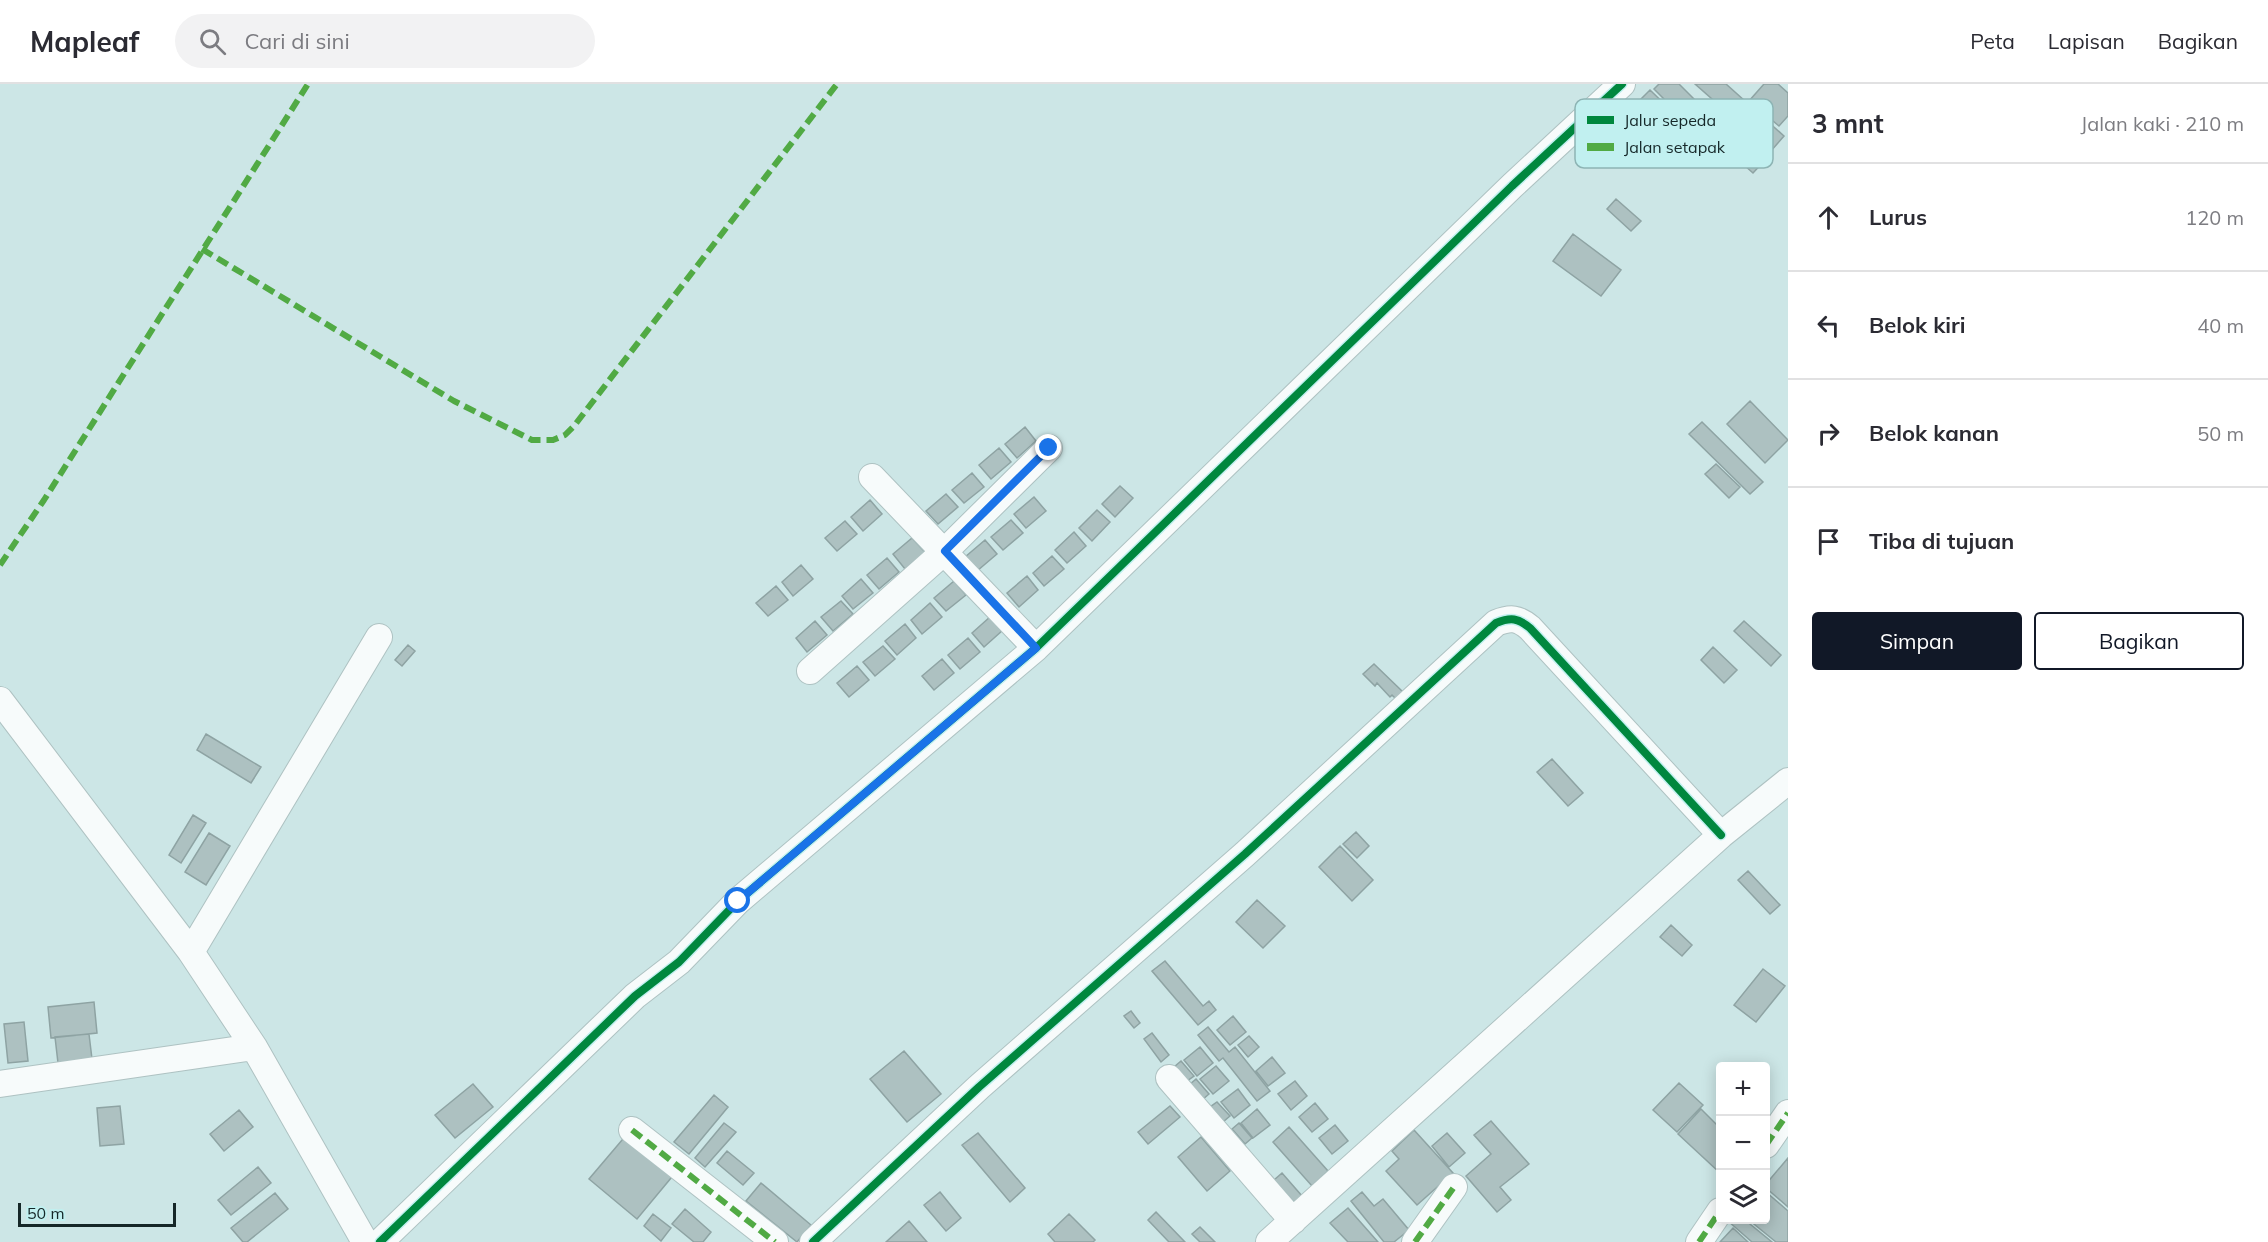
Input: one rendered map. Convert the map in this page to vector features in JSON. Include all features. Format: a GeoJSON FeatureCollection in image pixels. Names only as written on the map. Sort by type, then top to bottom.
{"type":"FeatureCollection","features":[{"type":"Feature","properties":{"kind":"street"},"geometry":{"type":"LineString","coordinates":[[1606,99],[1622,84]]}},
{"type":"Feature","properties":{"kind":"street"},"geometry":{"type":"LineString","coordinates":[[380,1242],[635,996],[680,962],[738,901],[1036,648],[1575,128]]}},
{"type":"Feature","properties":{"kind":"street"},"geometry":{"type":"LineString","coordinates":[[810,671],[945,551],[1049,448]]}},
{"type":"Feature","properties":{"kind":"street"},"geometry":{"type":"LineString","coordinates":[[872,477],[1036,648]]}},
{"type":"Feature","properties":{"kind":"street"},"geometry":{"type":"LineString","coordinates":[[813,1242],[979,1087],[1245,855],[1496,623],[1509,617],[1520,620],[1530,627],[1721,835]]}},
{"type":"Feature","properties":{"kind":"street"},"geometry":{"type":"LineString","coordinates":[[191,952],[379,637]]}},
{"type":"Feature","properties":{"kind":"street"},"geometry":{"type":"LineString","coordinates":[[0,700],[191,952],[254,1047],[364,1242]]}},
{"type":"Feature","properties":{"kind":"street"},"geometry":{"type":"LineString","coordinates":[[1269,1242],[1721,835],[1788,781]]}},
{"type":"Feature","properties":{"kind":"street"},"geometry":{"type":"LineString","coordinates":[[0,1084],[254,1047]]}},
{"type":"Feature","properties":{"kind":"street"},"geometry":{"type":"LineString","coordinates":[[1169,1078],[1293,1221]]}},
{"type":"Feature","properties":{"kind":"street"},"geometry":{"type":"LineString","coordinates":[[1770,1139],[1788,1113]]}},
{"type":"Feature","properties":{"kind":"street"},"geometry":{"type":"LineString","coordinates":[[632,1130],[775,1242]]}},
{"type":"Feature","properties":{"kind":"street"},"geometry":{"type":"LineString","coordinates":[[1415,1242],[1454,1187]]}},
{"type":"Feature","properties":{"kind":"street"},"geometry":{"type":"LineString","coordinates":[[1700,1242],[1716,1217]]}},
{"type":"Feature","properties":{"kind":"building"},"geometry":{"type":"Polygon","coordinates":[[[1659,84],[1679,84],[1694,99],[1664,99],[1654,89],[1659,84]]]}},
{"type":"Feature","properties":{"kind":"building"},"geometry":{"type":"Polygon","coordinates":[[[1695,84],[1726,84],[1743,99],[1712,99],[1695,84]]]}},
{"type":"Feature","properties":{"kind":"building"},"geometry":{"type":"Polygon","coordinates":[[[1764,84],[1778,84],[1788,93],[1788,116],[1779,126],[1773,121],[1773,99],[1751,99],[1764,84]]]}},
{"type":"Feature","properties":{"kind":"building"},"geometry":{"type":"Polygon","coordinates":[[[1650,90],[1659,99],[1641,99],[1650,90]]]}},
{"type":"Feature","properties":{"kind":"building"},"geometry":{"type":"Polygon","coordinates":[[[1773,126],[1784,136],[1773,149],[1773,126]]]}},
{"type":"Feature","properties":{"kind":"building"},"geometry":{"type":"Polygon","coordinates":[[[1747,168],[1758,168],[1753,173],[1747,168]]]}},
{"type":"Feature","properties":{"kind":"building"},"geometry":{"type":"Polygon","coordinates":[[[1616,199],[1641,221],[1631,231],[1607,209],[1616,199]]]}},
{"type":"Feature","properties":{"kind":"building"},"geometry":{"type":"Polygon","coordinates":[[[1573,234],[1621,270],[1601,296],[1553,261],[1573,234]]]}},
{"type":"Feature","properties":{"kind":"building"},"geometry":{"type":"Polygon","coordinates":[[[1750,401],[1788,440],[1765,463],[1727,424],[1750,401]]]}},
{"type":"Feature","properties":{"kind":"building"},"geometry":{"type":"Polygon","coordinates":[[[1702,422],[1763,482],[1750,494],[1689,434],[1702,422]]]}},
{"type":"Feature","properties":{"kind":"building"},"geometry":{"type":"Polygon","coordinates":[[[1025,427],[1036,441],[1017,458],[1005,444],[1025,427]]]}},
{"type":"Feature","properties":{"kind":"building"},"geometry":{"type":"Polygon","coordinates":[[[999,448],[1011,462],[991,479],[979,465],[999,448]]]}},
{"type":"Feature","properties":{"kind":"building"},"geometry":{"type":"Polygon","coordinates":[[[1716,464],[1740,487],[1729,498],[1705,474],[1716,464]]]}},
{"type":"Feature","properties":{"kind":"building"},"geometry":{"type":"Polygon","coordinates":[[[972,473],[984,487],[964,503],[952,490],[972,473]]]}},
{"type":"Feature","properties":{"kind":"building"},"geometry":{"type":"Polygon","coordinates":[[[1120,486],[1133,498],[1115,517],[1102,504],[1120,486]]]}},
{"type":"Feature","properties":{"kind":"building"},"geometry":{"type":"Polygon","coordinates":[[[946,494],[958,507],[938,524],[926,511],[946,494]]]}},
{"type":"Feature","properties":{"kind":"building"},"geometry":{"type":"Polygon","coordinates":[[[1034,497],[1046,511],[1026,528],[1014,514],[1034,497]]]}},
{"type":"Feature","properties":{"kind":"building"},"geometry":{"type":"Polygon","coordinates":[[[870,500],[882,514],[863,531],[851,517],[870,500]]]}},
{"type":"Feature","properties":{"kind":"building"},"geometry":{"type":"Polygon","coordinates":[[[1097,510],[1110,522],[1092,541],[1079,528],[1097,510]]]}},
{"type":"Feature","properties":{"kind":"building"},"geometry":{"type":"Polygon","coordinates":[[[1011,520],[1023,533],[1003,550],[991,537],[1011,520]]]}},
{"type":"Feature","properties":{"kind":"building"},"geometry":{"type":"Polygon","coordinates":[[[845,521],[857,534],[837,551],[825,538],[845,521]]]}},
{"type":"Feature","properties":{"kind":"building"},"geometry":{"type":"Polygon","coordinates":[[[1074,532],[1086,546],[1067,563],[1055,550],[1074,532]]]}},
{"type":"Feature","properties":{"kind":"building"},"geometry":{"type":"Polygon","coordinates":[[[912,538],[925,552],[905,569],[893,554],[912,538]]]}},
{"type":"Feature","properties":{"kind":"building"},"geometry":{"type":"Polygon","coordinates":[[[985,540],[997,554],[977,571],[965,557],[985,540]]]}},
{"type":"Feature","properties":{"kind":"building"},"geometry":{"type":"Polygon","coordinates":[[[1052,556],[1064,569],[1044,586],[1033,573],[1052,556]]]}},
{"type":"Feature","properties":{"kind":"building"},"geometry":{"type":"Polygon","coordinates":[[[887,558],[899,572],[879,589],[867,575],[887,558]]]}},
{"type":"Feature","properties":{"kind":"building"},"geometry":{"type":"Polygon","coordinates":[[[801,565],[813,579],[793,596],[782,582],[801,565]]]}},
{"type":"Feature","properties":{"kind":"building"},"geometry":{"type":"Polygon","coordinates":[[[1027,576],[1038,590],[1019,607],[1007,593],[1027,576]]]}},
{"type":"Feature","properties":{"kind":"building"},"geometry":{"type":"Polygon","coordinates":[[[861,579],[873,593],[853,609],[842,596],[861,579]]]}},
{"type":"Feature","properties":{"kind":"building"},"geometry":{"type":"Polygon","coordinates":[[[954,581],[966,595],[946,611],[934,598],[954,581]]]}},
{"type":"Feature","properties":{"kind":"building"},"geometry":{"type":"Polygon","coordinates":[[[776,586],[788,600],[768,616],[756,603],[776,586]]]}},
{"type":"Feature","properties":{"kind":"building"},"geometry":{"type":"Polygon","coordinates":[[[841,601],[853,614],[833,631],[821,617],[841,601]]]}},
{"type":"Feature","properties":{"kind":"building"},"geometry":{"type":"Polygon","coordinates":[[[930,603],[942,617],[922,634],[911,620],[930,603]]]}},
{"type":"Feature","properties":{"kind":"building"},"geometry":{"type":"Polygon","coordinates":[[[991,616],[1003,630],[984,647],[972,633],[991,616]]]}},
{"type":"Feature","properties":{"kind":"building"},"geometry":{"type":"Polygon","coordinates":[[[815,621],[827,635],[807,652],[796,638],[815,621]]]}},
{"type":"Feature","properties":{"kind":"building"},"geometry":{"type":"Polygon","coordinates":[[[1744,621],[1781,655],[1771,666],[1734,631],[1744,621]]]}},
{"type":"Feature","properties":{"kind":"building"},"geometry":{"type":"Polygon","coordinates":[[[905,624],[916,638],[897,655],[885,641],[905,624]]]}},
{"type":"Feature","properties":{"kind":"building"},"geometry":{"type":"Polygon","coordinates":[[[968,638],[980,652],[960,669],[948,655],[968,638]]]}},
{"type":"Feature","properties":{"kind":"building"},"geometry":{"type":"Polygon","coordinates":[[[408,645],[415,651],[402,666],[395,660],[408,645]]]}},
{"type":"Feature","properties":{"kind":"building"},"geometry":{"type":"Polygon","coordinates":[[[883,646],[895,659],[875,676],[863,662],[883,646]]]}},
{"type":"Feature","properties":{"kind":"building"},"geometry":{"type":"Polygon","coordinates":[[[1713,647],[1737,670],[1724,683],[1701,660],[1713,647]]]}},
{"type":"Feature","properties":{"kind":"building"},"geometry":{"type":"Polygon","coordinates":[[[942,659],[954,673],[934,690],[922,676],[942,659]]]}},
{"type":"Feature","properties":{"kind":"building"},"geometry":{"type":"Polygon","coordinates":[[[1374,664],[1403,692],[1396,699],[1392,695],[1390,697],[1377,683],[1375,686],[1363,674],[1374,664]]]}},
{"type":"Feature","properties":{"kind":"building"},"geometry":{"type":"Polygon","coordinates":[[[857,666],[869,680],[849,697],[837,683],[857,666]]]}},
{"type":"Feature","properties":{"kind":"building"},"geometry":{"type":"Polygon","coordinates":[[[206,734],[261,767],[251,783],[197,750],[206,734]]]}},
{"type":"Feature","properties":{"kind":"building"},"geometry":{"type":"Polygon","coordinates":[[[1552,759],[1583,793],[1568,806],[1537,772],[1552,759]]]}},
{"type":"Feature","properties":{"kind":"building"},"geometry":{"type":"Polygon","coordinates":[[[193,815],[206,823],[181,863],[169,855],[193,815]]]}},
{"type":"Feature","properties":{"kind":"building"},"geometry":{"type":"Polygon","coordinates":[[[1356,832],[1369,846],[1357,858],[1343,844],[1356,832]]]}},
{"type":"Feature","properties":{"kind":"building"},"geometry":{"type":"Polygon","coordinates":[[[209,833],[230,846],[206,885],[185,872],[209,833]]]}},
{"type":"Feature","properties":{"kind":"building"},"geometry":{"type":"Polygon","coordinates":[[[1340,846],[1373,880],[1352,901],[1319,867],[1340,846]]]}},
{"type":"Feature","properties":{"kind":"building"},"geometry":{"type":"Polygon","coordinates":[[[1748,871],[1780,905],[1770,914],[1738,880],[1748,871]]]}},
{"type":"Feature","properties":{"kind":"building"},"geometry":{"type":"Polygon","coordinates":[[[1257,900],[1285,926],[1263,948],[1236,922],[1257,900]]]}},
{"type":"Feature","properties":{"kind":"building"},"geometry":{"type":"Polygon","coordinates":[[[1671,925],[1692,945],[1682,956],[1660,937],[1671,925]]]}},
{"type":"Feature","properties":{"kind":"building"},"geometry":{"type":"Polygon","coordinates":[[[1165,961],[1203,1006],[1209,1001],[1216,1010],[1198,1025],[1152,971],[1165,961]]]}},
{"type":"Feature","properties":{"kind":"building"},"geometry":{"type":"Polygon","coordinates":[[[1763,969],[1785,986],[1756,1022],[1734,1005],[1763,969]]]}},
{"type":"Feature","properties":{"kind":"building"},"geometry":{"type":"Polygon","coordinates":[[[94,1002],[97,1033],[51,1038],[48,1007],[94,1002]]]}},
{"type":"Feature","properties":{"kind":"building"},"geometry":{"type":"Polygon","coordinates":[[[1131,1011],[1140,1023],[1134,1028],[1124,1016],[1131,1011]]]}},
{"type":"Feature","properties":{"kind":"building"},"geometry":{"type":"Polygon","coordinates":[[[1233,1016],[1246,1032],[1230,1045],[1217,1030],[1233,1016]]]}},
{"type":"Feature","properties":{"kind":"building"},"geometry":{"type":"Polygon","coordinates":[[[24,1022],[28,1061],[8,1063],[4,1024],[24,1022]]]}},
{"type":"Feature","properties":{"kind":"building"},"geometry":{"type":"Polygon","coordinates":[[[1208,1027],[1229,1052],[1235,1047],[1270,1091],[1257,1101],[1223,1058],[1219,1061],[1198,1035],[1208,1027]]]}},
{"type":"Feature","properties":{"kind":"building"},"geometry":{"type":"Polygon","coordinates":[[[1152,1033],[1169,1055],[1161,1062],[1144,1039],[1152,1033]]]}},
{"type":"Feature","properties":{"kind":"building"},"geometry":{"type":"Polygon","coordinates":[[[89,1034],[92,1059],[58,1063],[55,1037],[89,1034]]]}},
{"type":"Feature","properties":{"kind":"building"},"geometry":{"type":"Polygon","coordinates":[[[1249,1036],[1259,1047],[1248,1057],[1238,1045],[1249,1036]]]}},
{"type":"Feature","properties":{"kind":"building"},"geometry":{"type":"Polygon","coordinates":[[[1200,1047],[1213,1063],[1197,1076],[1184,1060],[1200,1047]]]}},
{"type":"Feature","properties":{"kind":"building"},"geometry":{"type":"Polygon","coordinates":[[[904,1051],[941,1094],[907,1122],[870,1079],[904,1051]]]}},
{"type":"Feature","properties":{"kind":"building"},"geometry":{"type":"Polygon","coordinates":[[[1272,1057],[1285,1073],[1268,1086],[1256,1071],[1272,1057]]]}},
{"type":"Feature","properties":{"kind":"building"},"geometry":{"type":"Polygon","coordinates":[[[1181,1061],[1194,1076],[1187,1081],[1174,1067],[1181,1061]]]}},
{"type":"Feature","properties":{"kind":"building"},"geometry":{"type":"Polygon","coordinates":[[[1216,1066],[1229,1081],[1213,1094],[1200,1079],[1216,1066]]]}},
{"type":"Feature","properties":{"kind":"building"},"geometry":{"type":"Polygon","coordinates":[[[1196,1079],[1209,1094],[1202,1100],[1189,1085],[1196,1079]]]}},
{"type":"Feature","properties":{"kind":"building"},"geometry":{"type":"Polygon","coordinates":[[[1295,1081],[1307,1096],[1291,1110],[1278,1094],[1295,1081]]]}},
{"type":"Feature","properties":{"kind":"building"},"geometry":{"type":"Polygon","coordinates":[[[1679,1083],[1703,1105],[1677,1132],[1653,1110],[1679,1083]]]}},
{"type":"Feature","properties":{"kind":"building"},"geometry":{"type":"Polygon","coordinates":[[[473,1084],[493,1107],[455,1138],[435,1115],[473,1084]]]}},
{"type":"Feature","properties":{"kind":"building"},"geometry":{"type":"Polygon","coordinates":[[[1238,1089],[1250,1105],[1234,1118],[1221,1102],[1238,1089]]]}},
{"type":"Feature","properties":{"kind":"building"},"geometry":{"type":"Polygon","coordinates":[[[714,1095],[728,1107],[689,1154],[674,1142],[714,1095]]]}},
{"type":"Feature","properties":{"kind":"building"},"geometry":{"type":"Polygon","coordinates":[[[1217,1102],[1230,1116],[1223,1122],[1210,1107],[1217,1102]]]}},
{"type":"Feature","properties":{"kind":"building"},"geometry":{"type":"Polygon","coordinates":[[[1315,1103],[1328,1119],[1312,1132],[1299,1117],[1315,1103]]]}},
{"type":"Feature","properties":{"kind":"building"},"geometry":{"type":"Polygon","coordinates":[[[120,1106],[124,1144],[100,1146],[97,1108],[120,1106]]]}},
{"type":"Feature","properties":{"kind":"building"},"geometry":{"type":"Polygon","coordinates":[[[1170,1106],[1180,1117],[1148,1144],[1138,1132],[1170,1106]]]}},
{"type":"Feature","properties":{"kind":"building"},"geometry":{"type":"Polygon","coordinates":[[[1257,1109],[1270,1125],[1253,1138],[1241,1123],[1257,1109]]]}},
{"type":"Feature","properties":{"kind":"building"},"geometry":{"type":"Polygon","coordinates":[[[1701,1109],[1716,1124],[1716,1169],[1678,1134],[1701,1109]]]}},
{"type":"Feature","properties":{"kind":"building"},"geometry":{"type":"Polygon","coordinates":[[[239,1110],[253,1127],[224,1151],[210,1134],[239,1110]]]}},
{"type":"Feature","properties":{"kind":"building"},"geometry":{"type":"Polygon","coordinates":[[[1491,1121],[1529,1164],[1500,1187],[1511,1200],[1497,1212],[1466,1176],[1491,1154],[1474,1135],[1491,1121]]]}},
{"type":"Feature","properties":{"kind":"building"},"geometry":{"type":"Polygon","coordinates":[[[724,1123],[736,1132],[705,1167],[695,1158],[724,1123]]]}},
{"type":"Feature","properties":{"kind":"building"},"geometry":{"type":"Polygon","coordinates":[[[1239,1123],[1252,1138],[1245,1144],[1232,1129],[1239,1123]]]}},
{"type":"Feature","properties":{"kind":"building"},"geometry":{"type":"Polygon","coordinates":[[[1335,1125],[1348,1141],[1332,1154],[1319,1138],[1335,1125]]]}},
{"type":"Feature","properties":{"kind":"building"},"geometry":{"type":"Polygon","coordinates":[[[1289,1127],[1328,1171],[1312,1186],[1273,1142],[1289,1127]]]}},
{"type":"Feature","properties":{"kind":"building"},"geometry":{"type":"Polygon","coordinates":[[[1414,1130],[1453,1173],[1417,1205],[1386,1171],[1399,1159],[1392,1151],[1414,1130]]]}},
{"type":"Feature","properties":{"kind":"building"},"geometry":{"type":"Polygon","coordinates":[[[628,1133],[676,1172],[637,1219],[589,1179],[628,1133]]]}},
{"type":"Feature","properties":{"kind":"building"},"geometry":{"type":"Polygon","coordinates":[[[978,1133],[1025,1188],[1010,1202],[962,1145],[978,1133]]]}},
{"type":"Feature","properties":{"kind":"building"},"geometry":{"type":"Polygon","coordinates":[[[1447,1133],[1465,1153],[1449,1167],[1432,1146],[1447,1133]]]}},
{"type":"Feature","properties":{"kind":"building"},"geometry":{"type":"Polygon","coordinates":[[[1201,1137],[1230,1171],[1207,1191],[1178,1157],[1201,1137]]]}},
{"type":"Feature","properties":{"kind":"building"},"geometry":{"type":"Polygon","coordinates":[[[727,1151],[754,1173],[743,1185],[717,1163],[727,1151]]]}},
{"type":"Feature","properties":{"kind":"building"},"geometry":{"type":"Polygon","coordinates":[[[1788,1158],[1788,1207],[1770,1191],[1770,1179],[1788,1158]]]}},
{"type":"Feature","properties":{"kind":"building"},"geometry":{"type":"Polygon","coordinates":[[[258,1167],[271,1183],[231,1215],[218,1200],[258,1167]]]}},
{"type":"Feature","properties":{"kind":"building"},"geometry":{"type":"Polygon","coordinates":[[[1282,1173],[1302,1196],[1294,1202],[1274,1180],[1282,1173]]]}},
{"type":"Feature","properties":{"kind":"building"},"geometry":{"type":"Polygon","coordinates":[[[761,1183],[811,1225],[797,1242],[746,1201],[761,1183]]]}},
{"type":"Feature","properties":{"kind":"building"},"geometry":{"type":"Polygon","coordinates":[[[940,1192],[961,1218],[946,1231],[924,1205],[940,1192]]]}},
{"type":"Feature","properties":{"kind":"building"},"geometry":{"type":"Polygon","coordinates":[[[1362,1192],[1374,1206],[1383,1199],[1409,1230],[1394,1242],[1384,1242],[1351,1201],[1362,1192]]]}},
{"type":"Feature","properties":{"kind":"building"},"geometry":{"type":"Polygon","coordinates":[[[275,1193],[288,1209],[247,1242],[243,1242],[231,1228],[275,1193]]]}},
{"type":"Feature","properties":{"kind":"building"},"geometry":{"type":"Polygon","coordinates":[[[1770,1195],[1788,1211],[1788,1242],[1776,1242],[1754,1224],[1770,1224],[1770,1195]]]}},
{"type":"Feature","properties":{"kind":"building"},"geometry":{"type":"Polygon","coordinates":[[[1348,1208],[1378,1242],[1348,1242],[1330,1223],[1348,1208]]]}},
{"type":"Feature","properties":{"kind":"building"},"geometry":{"type":"Polygon","coordinates":[[[685,1209],[711,1232],[703,1242],[694,1242],[672,1224],[685,1209]]]}},
{"type":"Feature","properties":{"kind":"building"},"geometry":{"type":"Polygon","coordinates":[[[1156,1212],[1185,1242],[1169,1242],[1148,1220],[1156,1212]]]}},
{"type":"Feature","properties":{"kind":"building"},"geometry":{"type":"Polygon","coordinates":[[[653,1214],[671,1228],[661,1241],[644,1226],[653,1214]]]}},
{"type":"Feature","properties":{"kind":"building"},"geometry":{"type":"Polygon","coordinates":[[[1069,1214],[1095,1240],[1093,1242],[1055,1242],[1048,1234],[1069,1214]]]}},
{"type":"Feature","properties":{"kind":"building"},"geometry":{"type":"Polygon","coordinates":[[[909,1221],[927,1242],[886,1242],[909,1221]]]}},
{"type":"Feature","properties":{"kind":"building"},"geometry":{"type":"Polygon","coordinates":[[[1731,1224],[1750,1224],[1772,1242],[1752,1242],[1731,1224]]]}},
{"type":"Feature","properties":{"kind":"building"},"geometry":{"type":"Polygon","coordinates":[[[1200,1227],[1215,1242],[1200,1242],[1192,1234],[1200,1227]]]}},
{"type":"Feature","properties":{"kind":"building"},"geometry":{"type":"Polygon","coordinates":[[[1733,1228],[1748,1242],[1720,1242],[1733,1228]]]}},
{"type":"Feature","properties":{"kind":"marked path"},"geometry":{"type":"LineString","coordinates":[[0,565],[44,500],[308,84]]}},
{"type":"Feature","properties":{"kind":"marked path"},"geometry":{"type":"LineString","coordinates":[[202,249],[454,401],[532,440],[553,440],[565,435],[574,426],[837,84]]}},
{"type":"Feature","properties":{"kind":"marked path"},"geometry":{"type":"LineString","coordinates":[[1770,1139],[1788,1113]]}},
{"type":"Feature","properties":{"kind":"marked path"},"geometry":{"type":"LineString","coordinates":[[632,1130],[775,1242]]}},
{"type":"Feature","properties":{"kind":"marked path"},"geometry":{"type":"LineString","coordinates":[[1415,1242],[1454,1187]]}},
{"type":"Feature","properties":{"kind":"marked path"},"geometry":{"type":"LineString","coordinates":[[1699,1242],[1716,1217]]}},
{"type":"Feature","properties":{"kind":"cycle path"},"geometry":{"type":"LineString","coordinates":[[1606,99],[1622,84]]}},
{"type":"Feature","properties":{"kind":"cycle path"},"geometry":{"type":"LineString","coordinates":[[380,1242],[635,996],[679,962],[738,901],[1036,648],[1575,128]]}},
{"type":"Feature","properties":{"kind":"cycle path"},"geometry":{"type":"LineString","coordinates":[[813,1242],[979,1087],[1245,854],[1496,623],[1514,619],[1530,628],[1721,835]]}},
{"type":"Feature","properties":{"kind":"route"},"geometry":{"type":"LineString","coordinates":[[738,901],[1036,648],[945,551],[1049,448]]}}]}
